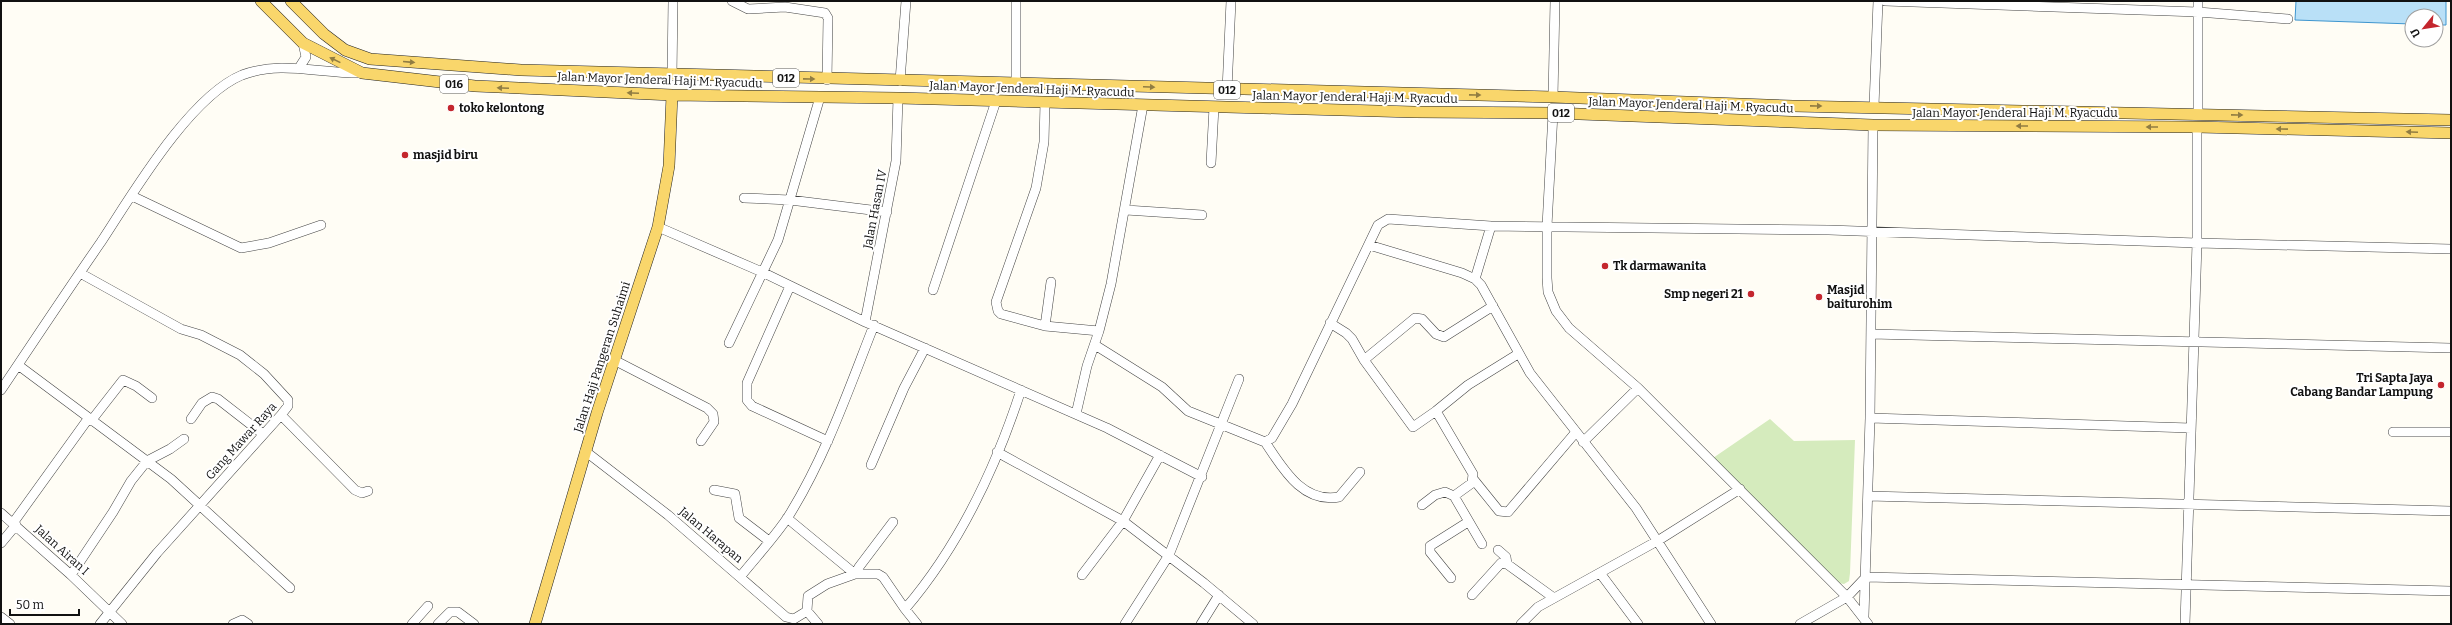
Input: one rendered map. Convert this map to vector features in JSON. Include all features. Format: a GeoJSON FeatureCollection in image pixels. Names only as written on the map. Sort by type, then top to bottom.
{"type":"FeatureCollection","features":[{"type":"Feature","properties":{"kind":"main road","name":"Jalan Mayor Jenderal Haji M. Ryacudu"},"geometry":{"type":"LineString","coordinates":[[261,1],[303,43],[362,73],[475,86],[672,95],[898,98],[1214,107],[1553,113],[1873,125],[2197,127],[2451,133]]}},
{"type":"Feature","properties":{"kind":"main road","name":"Jalan Mayor Jenderal Haji M. Ryacudu"},"geometry":{"type":"LineString","coordinates":[[291,1],[324,34],[345,50],[370,59],[476,68],[672,76],[1016,83],[1227,90],[2451,120]]}},
{"type":"Feature","properties":{"kind":"main road"},"geometry":{"type":"LineString","coordinates":[[475,86],[476,68]]}},
{"type":"Feature","properties":{"kind":"main road"},"geometry":{"type":"LineString","coordinates":[[1052,84],[1059,90],[1073,93],[1074,103]]}},
{"type":"Feature","properties":{"kind":"main road"},"geometry":{"type":"LineString","coordinates":[[1083,86],[1084,95],[1087,98],[1105,98],[1112,104]]}},
{"type":"Feature","properties":{"kind":"main road","name":"Jalan Haji Pangeran Suhaimi"},"geometry":{"type":"LineString","coordinates":[[535,624],[585,451],[658,227],[669,166],[672,95]]}},
{"type":"Feature","properties":{"kind":"main road"},"geometry":{"type":"LineString","coordinates":[[1705,118],[1710,110],[1706,102]]}},
{"type":"Feature","properties":{"kind":"main road"},"geometry":{"type":"LineString","coordinates":[[1736,103],[1732,110],[1736,121]]}},
{"type":"Feature","properties":{"kind":"main road"},"geometry":{"type":"LineString","coordinates":[[2329,130],[2335,124],[2334,119],[2330,117]]}},
{"type":"Feature","properties":{"kind":"main road"},"geometry":{"type":"LineString","coordinates":[[2352,131],[2348,128],[2347,123],[2353,117]]}},
{"type":"Feature","properties":{"kind":"street"},"geometry":{"type":"LineString","coordinates":[[672,76],[673,1]]}},
{"type":"Feature","properties":{"kind":"street"},"geometry":{"type":"LineString","coordinates":[[732,1],[748,9],[785,8],[825,13],[828,18],[827,80]]}},
{"type":"Feature","properties":{"kind":"street"},"geometry":{"type":"LineString","coordinates":[[900,81],[906,1]]}},
{"type":"Feature","properties":{"kind":"street"},"geometry":{"type":"LineString","coordinates":[[1016,1],[1016,83]]}},
{"type":"Feature","properties":{"kind":"street"},"geometry":{"type":"LineString","coordinates":[[1227,90],[1230,1]]}},
{"type":"Feature","properties":{"kind":"street"},"geometry":{"type":"LineString","coordinates":[[1553,97],[1554,1]]}},
{"type":"Feature","properties":{"kind":"street"},"geometry":{"type":"LineString","coordinates":[[1874,106],[1878,1]]}},
{"type":"Feature","properties":{"kind":"street"},"geometry":{"type":"LineString","coordinates":[[1885,1],[2198,12],[2288,19]]}},
{"type":"Feature","properties":{"kind":"street"},"geometry":{"type":"LineString","coordinates":[[2198,1],[2198,114]]}},
{"type":"Feature","properties":{"kind":"street"},"geometry":{"type":"LineString","coordinates":[[299,68],[306,57],[303,43]]}},
{"type":"Feature","properties":{"kind":"street"},"geometry":{"type":"LineString","coordinates":[[1,390],[165,146],[214,93],[242,75],[264,68],[299,68],[336,73],[362,73]]}},
{"type":"Feature","properties":{"kind":"street"},"geometry":{"type":"LineString","coordinates":[[729,342],[778,240],[820,97]]}},
{"type":"Feature","properties":{"kind":"street","name":"Jalan Hasan IV"},"geometry":{"type":"LineString","coordinates":[[740,577],[787,518],[828,441],[869,324],[896,161],[898,98]]}},
{"type":"Feature","properties":{"kind":"street"},"geometry":{"type":"LineString","coordinates":[[933,290],[996,101]]}},
{"type":"Feature","properties":{"kind":"street"},"geometry":{"type":"LineString","coordinates":[[1045,102],[1044,142],[1036,188],[996,302],[998,311],[1001,314],[1046,326],[1099,331]]}},
{"type":"Feature","properties":{"kind":"street"},"geometry":{"type":"LineString","coordinates":[[1076,414],[1087,366],[1095,345],[1111,284],[1126,210],[1143,105]]}},
{"type":"Feature","properties":{"kind":"street"},"geometry":{"type":"LineString","coordinates":[[1211,163],[1214,107]]}},
{"type":"Feature","properties":{"kind":"street"},"geometry":{"type":"LineString","coordinates":[[1553,113],[1547,226],[1548,292],[1556,311],[1569,328],[1638,388],[1740,489],[1848,597],[1866,620]]}},
{"type":"Feature","properties":{"kind":"street"},"geometry":{"type":"LineString","coordinates":[[1866,620],[1873,233],[1873,125]]}},
{"type":"Feature","properties":{"kind":"street"},"geometry":{"type":"LineString","coordinates":[[2185,624],[2187,586],[2187,506],[2194,343],[2197,127]]}},
{"type":"Feature","properties":{"kind":"street"},"geometry":{"type":"LineString","coordinates":[[132,196],[241,248],[269,244],[321,225]]}},
{"type":"Feature","properties":{"kind":"street"},"geometry":{"type":"LineString","coordinates":[[744,198],[790,200],[887,212]]}},
{"type":"Feature","properties":{"kind":"street"},"geometry":{"type":"LineString","coordinates":[[1126,210],[1202,215]]}},
{"type":"Feature","properties":{"kind":"street"},"geometry":{"type":"LineString","coordinates":[[1265,442],[1272,438],[1292,404],[1378,225],[1388,219],[1491,226],[1829,230],[1873,233],[2196,243],[2451,249]]}},
{"type":"Feature","properties":{"kind":"street"},"geometry":{"type":"LineString","coordinates":[[1475,279],[1491,226]]}},
{"type":"Feature","properties":{"kind":"street"},"geometry":{"type":"LineString","coordinates":[[658,227],[762,272],[869,324],[1076,414],[1202,477]]}},
{"type":"Feature","properties":{"kind":"street"},"geometry":{"type":"LineString","coordinates":[[1369,245],[1462,273],[1475,279],[1486,291],[1518,354],[1544,393],[1618,483],[1659,540],[1711,624]]}},
{"type":"Feature","properties":{"kind":"street","name":"Gang Mawar Raya"},"geometry":{"type":"LineString","coordinates":[[80,273],[182,329],[201,335],[240,355],[264,374],[286,395],[288,406],[140,573],[100,624]]}},
{"type":"Feature","properties":{"kind":"street"},"geometry":{"type":"LineString","coordinates":[[1046,326],[1051,282]]}},
{"type":"Feature","properties":{"kind":"street"},"geometry":{"type":"LineString","coordinates":[[790,286],[747,383],[747,400],[752,406],[828,441]]}},
{"type":"Feature","properties":{"kind":"street"},"geometry":{"type":"LineString","coordinates":[[1364,360],[1415,318],[1422,319],[1436,334],[1444,337],[1493,306]]}},
{"type":"Feature","properties":{"kind":"street"},"geometry":{"type":"LineString","coordinates":[[1330,323],[1346,333],[1411,426],[1436,412],[1468,384],[1518,354]]}},
{"type":"Feature","properties":{"kind":"street"},"geometry":{"type":"LineString","coordinates":[[1871,334],[2194,343],[2451,348]]}},
{"type":"Feature","properties":{"kind":"street"},"geometry":{"type":"LineString","coordinates":[[1095,345],[1162,387],[1184,409],[1219,425],[1265,442],[1273,457],[1292,480],[1306,491],[1318,496],[1339,497],[1360,472]]}},
{"type":"Feature","properties":{"kind":"street"},"geometry":{"type":"LineString","coordinates":[[871,465],[904,388],[926,348]]}},
{"type":"Feature","properties":{"kind":"street"},"geometry":{"type":"LineString","coordinates":[[614,360],[707,408],[713,414],[714,422],[701,440]]}},
{"type":"Feature","properties":{"kind":"street"},"geometry":{"type":"LineString","coordinates":[[18,365],[90,420],[148,461],[201,504],[290,588]]}},
{"type":"Feature","properties":{"kind":"street"},"geometry":{"type":"LineString","coordinates":[[1125,624],[1169,555],[1202,477],[1219,425],[1239,379]]}},
{"type":"Feature","properties":{"kind":"street"},"geometry":{"type":"LineString","coordinates":[[1,543],[90,420],[123,380],[152,398]]}},
{"type":"Feature","properties":{"kind":"street"},"geometry":{"type":"LineString","coordinates":[[1583,442],[1638,388]]}},
{"type":"Feature","properties":{"kind":"street"},"geometry":{"type":"LineString","coordinates":[[905,609],[961,530],[997,452],[1022,390]]}},
{"type":"Feature","properties":{"kind":"street"},"geometry":{"type":"LineString","coordinates":[[191,418],[202,403],[212,397],[218,399],[263,434]]}},
{"type":"Feature","properties":{"kind":"street"},"geometry":{"type":"LineString","coordinates":[[1436,412],[1471,470],[1474,480],[1499,511],[1508,512],[1576,432]]}},
{"type":"Feature","properties":{"kind":"street"},"geometry":{"type":"LineString","coordinates":[[281,415],[355,490],[362,493],[368,491]]}},
{"type":"Feature","properties":{"kind":"street"},"geometry":{"type":"LineString","coordinates":[[1870,418],[2191,428]]}},
{"type":"Feature","properties":{"kind":"street"},"geometry":{"type":"LineString","coordinates":[[2394,432],[2451,432]]}},
{"type":"Feature","properties":{"kind":"street"},"geometry":{"type":"LineString","coordinates":[[71,575],[113,512],[131,481],[148,461],[170,449],[184,439]]}},
{"type":"Feature","properties":{"kind":"street","name":"Jalan Harapan"},"geometry":{"type":"LineString","coordinates":[[585,451],[668,515],[786,617],[794,619],[807,611]]}},
{"type":"Feature","properties":{"kind":"street"},"geometry":{"type":"LineString","coordinates":[[997,452],[1123,521],[1169,555],[1253,624]]}},
{"type":"Feature","properties":{"kind":"street"},"geometry":{"type":"LineString","coordinates":[[1082,575],[1123,521],[1160,455]]}},
{"type":"Feature","properties":{"kind":"street"},"geometry":{"type":"LineString","coordinates":[[1454,496],[1468,487],[1474,480]]}},
{"type":"Feature","properties":{"kind":"street"},"geometry":{"type":"LineString","coordinates":[[1521,624],[1538,607],[1659,540],[1740,489]]}},
{"type":"Feature","properties":{"kind":"street"},"geometry":{"type":"LineString","coordinates":[[714,490],[735,494],[739,518],[769,541]]}},
{"type":"Feature","properties":{"kind":"street"},"geometry":{"type":"LineString","coordinates":[[1422,505],[1435,495],[1445,492],[1454,496],[1482,544]]}},
{"type":"Feature","properties":{"kind":"street"},"geometry":{"type":"LineString","coordinates":[[1868,496],[2187,506],[2451,511]]}},
{"type":"Feature","properties":{"kind":"street","name":"Jalan Airan I"},"geometry":{"type":"LineString","coordinates":[[1,513],[71,575],[122,624]]}},
{"type":"Feature","properties":{"kind":"street"},"geometry":{"type":"LineString","coordinates":[[787,518],[855,574]]}},
{"type":"Feature","properties":{"kind":"street"},"geometry":{"type":"LineString","coordinates":[[855,574],[893,522]]}},
{"type":"Feature","properties":{"kind":"street"},"geometry":{"type":"LineString","coordinates":[[1452,578],[1430,552],[1430,546],[1468,522]]}},
{"type":"Feature","properties":{"kind":"street"},"geometry":{"type":"LineString","coordinates":[[1498,550],[1506,556],[1507,564]]}},
{"type":"Feature","properties":{"kind":"street"},"geometry":{"type":"LineString","coordinates":[[1472,595],[1494,569],[1501,564],[1507,564],[1554,598]]}},
{"type":"Feature","properties":{"kind":"street"},"geometry":{"type":"LineString","coordinates":[[1600,573],[1638,624]]}},
{"type":"Feature","properties":{"kind":"street"},"geometry":{"type":"LineString","coordinates":[[818,624],[807,611],[806,604],[811,593],[827,584],[855,574],[878,574],[883,577],[917,624]]}},
{"type":"Feature","properties":{"kind":"street"},"geometry":{"type":"LineString","coordinates":[[1800,624],[1848,597],[1866,577],[2187,586],[2451,591]]}},
{"type":"Feature","properties":{"kind":"street"},"geometry":{"type":"LineString","coordinates":[[1201,624],[1219,595]]}},
{"type":"Feature","properties":{"kind":"street"},"geometry":{"type":"LineString","coordinates":[[412,624],[428,606]]}},
{"type":"Feature","properties":{"kind":"street"},"geometry":{"type":"LineString","coordinates":[[438,624],[450,612],[458,612],[474,624]]}},
{"type":"Feature","properties":{"kind":"street"},"geometry":{"type":"LineString","coordinates":[[1,617],[10,624]]}},
{"type":"Feature","properties":{"kind":"street"},"geometry":{"type":"LineString","coordinates":[[233,624],[242,620],[248,624]]}},
{"type":"Feature","properties":{"kind":"green space"},"geometry":{"type":"Polygon","coordinates":[[[1770,419],[1794,441],[1855,440],[1850,573],[1849,581],[1844,584],[1838,583],[1713,458],[1770,419]]]}},
{"type":"Feature","properties":{"kind":"water"},"geometry":{"type":"Polygon","coordinates":[[[2296,1],[2446,1],[2446,25],[2444,25],[2444,8],[2404,8],[2404,24],[2295,20],[2296,1]]]}},
{"type":"Feature","properties":{"kind":"place","name":"toko kelontong"},"geometry":{"type":"Point","coordinates":[451,108]}},
{"type":"Feature","properties":{"kind":"place","name":"masjid biru"},"geometry":{"type":"Point","coordinates":[405,155]}},
{"type":"Feature","properties":{"kind":"place","name":"Tk darmawanita"},"geometry":{"type":"Point","coordinates":[1605,266]}},
{"type":"Feature","properties":{"kind":"place","name":"Smp negeri 21"},"geometry":{"type":"Point","coordinates":[1751,294]}},
{"type":"Feature","properties":{"kind":"place","name":"Masjid baiturohim"},"geometry":{"type":"Point","coordinates":[1819,297]}},
{"type":"Feature","properties":{"kind":"place","name":"Tri Sapta Jaya Cabang Bandar Lampung"},"geometry":{"type":"Point","coordinates":[2441,385]}}]}
